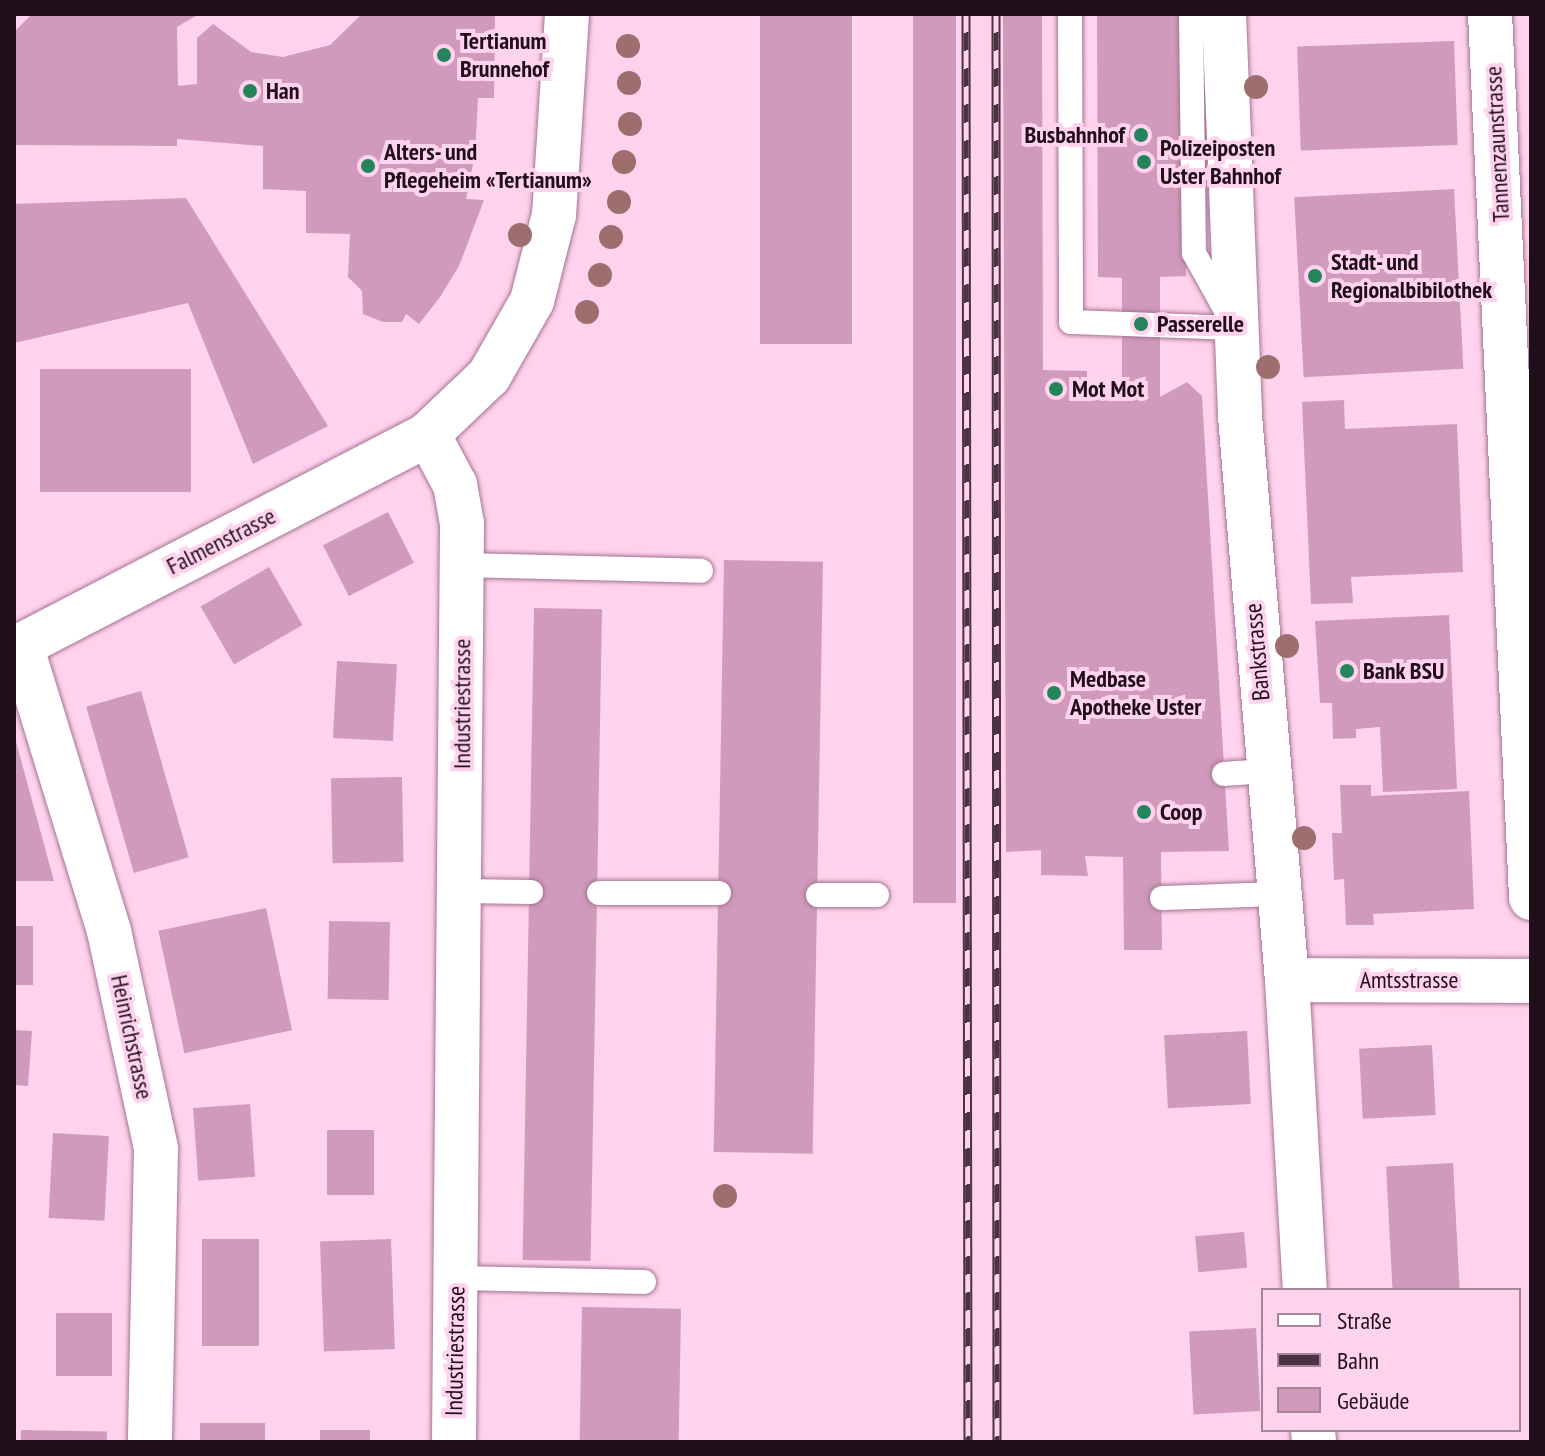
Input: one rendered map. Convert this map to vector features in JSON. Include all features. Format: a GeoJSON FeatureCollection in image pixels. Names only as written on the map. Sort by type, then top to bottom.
{"type":"FeatureCollection","features":[{"type":"Feature","properties":{"kind":"street"},"geometry":{"type":"LineString","coordinates":[[428,434],[489,376],[532,301],[554,215],[567,14]]}},
{"type":"Feature","properties":{"kind":"street","name":"Bankstrasse"},"geometry":{"type":"LineString","coordinates":[[1224,14],[1236,328],[1267,771],[1287,980],[1305,1288]]}},
{"type":"Feature","properties":{"kind":"street","name":"Tannenzaunstrasse"},"geometry":{"type":"LineString","coordinates":[[1490,14],[1526,674],[1531,898]]}},
{"type":"Feature","properties":{"kind":"street","name":"Industriestrasse"},"geometry":{"type":"LineString","coordinates":[[428,434],[455,485],[463,565],[454,1442]]}},
{"type":"Feature","properties":{"kind":"street","name":"Falmenstrasse"},"geometry":{"type":"LineString","coordinates":[[18,647],[428,434]]}},
{"type":"Feature","properties":{"kind":"street","name":"Heinrichstrasse"},"geometry":{"type":"LineString","coordinates":[[18,647],[109,931],[156,1149],[150,1442]]}},
{"type":"Feature","properties":{"kind":"street","name":"Amtsstrasse"},"geometry":{"type":"LineString","coordinates":[[1287,980],[1531,981]]}},
{"type":"Feature","properties":{"kind":"lane"},"geometry":{"type":"LineString","coordinates":[[1070,14],[1071,322],[1236,328]]}},
{"type":"Feature","properties":{"kind":"lane"},"geometry":{"type":"LineString","coordinates":[[1191,14],[1194,253],[1236,328]]}},
{"type":"Feature","properties":{"kind":"lane"},"geometry":{"type":"LineString","coordinates":[[463,565],[701,571]]}},
{"type":"Feature","properties":{"kind":"lane"},"geometry":{"type":"LineString","coordinates":[[1224,774],[1267,771]]}},
{"type":"Feature","properties":{"kind":"lane"},"geometry":{"type":"LineString","coordinates":[[461,891],[531,892]]}},
{"type":"Feature","properties":{"kind":"lane"},"geometry":{"type":"LineString","coordinates":[[599,893],[719,893]]}},
{"type":"Feature","properties":{"kind":"lane"},"geometry":{"type":"LineString","coordinates":[[1162,898],[1279,894]]}},
{"type":"Feature","properties":{"kind":"lane"},"geometry":{"type":"LineString","coordinates":[[818,895],[877,895]]}},
{"type":"Feature","properties":{"kind":"lane"},"geometry":{"type":"LineString","coordinates":[[457,1278],[644,1282]]}},
{"type":"Feature","properties":{"kind":"building","name":"Alters- und Pflegeheim «Tertianum»"},"geometry":{"type":"Polygon","coordinates":[[[32,14],[199,14],[177,27],[178,86],[197,84],[197,38],[213,24],[251,52],[283,57],[330,45],[362,14],[495,14],[494,98],[478,98],[475,155],[466,199],[484,200],[459,266],[440,297],[419,324],[406,314],[402,322],[383,322],[363,314],[362,291],[348,277],[350,234],[306,233],[306,191],[263,189],[263,146],[177,139],[177,146],[14,145],[14,32],[32,14]]]}},
{"type":"Feature","properties":{"kind":"building"},"geometry":{"type":"Polygon","coordinates":[[[760,14],[852,14],[852,344],[760,344],[760,14]]]}},
{"type":"Feature","properties":{"kind":"building"},"geometry":{"type":"Polygon","coordinates":[[[913,14],[956,14],[956,903],[913,903],[913,14]]]}},
{"type":"Feature","properties":{"kind":"building"},"geometry":{"type":"Polygon","coordinates":[[[1003,14],[1042,14],[1043,370],[1087,371],[1087,397],[1122,397],[1122,278],[1098,277],[1097,14],[1185,14],[1186,276],[1160,277],[1160,397],[1187,382],[1202,396],[1229,851],[1161,852],[1162,950],[1124,950],[1123,857],[1085,856],[1088,876],[1041,875],[1041,850],[1006,852],[1003,14]]]}},
{"type":"Feature","properties":{"kind":"building"},"geometry":{"type":"Polygon","coordinates":[[[1454,41],[1458,145],[1301,150],[1297,46],[1454,41]]]}},
{"type":"Feature","properties":{"kind":"building"},"geometry":{"type":"Polygon","coordinates":[[[1454,189],[1463,369],[1304,377],[1294,197],[1454,189]]]}},
{"type":"Feature","properties":{"kind":"building"},"geometry":{"type":"Polygon","coordinates":[[[186,198],[328,426],[253,464],[188,303],[14,343],[14,204],[186,198]]]}},
{"type":"Feature","properties":{"kind":"building"},"geometry":{"type":"Polygon","coordinates":[[[40,369],[191,369],[191,492],[40,492],[40,369]]]}},
{"type":"Feature","properties":{"kind":"building"},"geometry":{"type":"Polygon","coordinates":[[[1344,400],[1345,429],[1457,424],[1463,572],[1351,577],[1353,603],[1311,604],[1302,402],[1344,400]]]}},
{"type":"Feature","properties":{"kind":"building"},"geometry":{"type":"Polygon","coordinates":[[[388,512],[414,563],[349,596],[323,545],[388,512]]]}},
{"type":"Feature","properties":{"kind":"building"},"geometry":{"type":"Polygon","coordinates":[[[724,560],[823,562],[813,1154],[714,1152],[724,560]]]}},
{"type":"Feature","properties":{"kind":"building"},"geometry":{"type":"Polygon","coordinates":[[[269,567],[302,625],[234,665],[201,606],[269,567]]]}},
{"type":"Feature","properties":{"kind":"building"},"geometry":{"type":"Polygon","coordinates":[[[534,608],[602,609],[591,1261],[523,1260],[534,608]]]}},
{"type":"Feature","properties":{"kind":"building"},"geometry":{"type":"Polygon","coordinates":[[[1449,615],[1457,789],[1383,792],[1380,727],[1356,729],[1356,738],[1333,739],[1332,703],[1320,703],[1315,621],[1449,615]]]}},
{"type":"Feature","properties":{"kind":"building"},"geometry":{"type":"Polygon","coordinates":[[[337,661],[397,664],[393,741],[333,738],[337,661]]]}},
{"type":"Feature","properties":{"kind":"building"},"geometry":{"type":"Polygon","coordinates":[[[141,691],[189,857],[134,873],[86,707],[141,691]]]}},
{"type":"Feature","properties":{"kind":"building"},"geometry":{"type":"Polygon","coordinates":[[[15,738],[54,881],[14,881],[15,738]]]}},
{"type":"Feature","properties":{"kind":"building"},"geometry":{"type":"Polygon","coordinates":[[[402,777],[403,862],[332,863],[331,778],[402,777]]]}},
{"type":"Feature","properties":{"kind":"building"},"geometry":{"type":"Polygon","coordinates":[[[1340,785],[1371,785],[1371,796],[1469,791],[1474,909],[1373,914],[1374,925],[1346,925],[1344,879],[1334,880],[1332,833],[1342,833],[1340,785]]]}},
{"type":"Feature","properties":{"kind":"building"},"geometry":{"type":"Polygon","coordinates":[[[266,908],[292,1030],[184,1053],[158,931],[266,908]]]}},
{"type":"Feature","properties":{"kind":"building"},"geometry":{"type":"Polygon","coordinates":[[[329,921],[390,922],[389,1000],[328,999],[329,921]]]}},
{"type":"Feature","properties":{"kind":"building"},"geometry":{"type":"Polygon","coordinates":[[[14,926],[33,926],[33,985],[14,985],[14,926]]]}},
{"type":"Feature","properties":{"kind":"building"},"geometry":{"type":"Polygon","coordinates":[[[14,1030],[32,1031],[28,1086],[14,1085],[14,1030]]]}},
{"type":"Feature","properties":{"kind":"building"},"geometry":{"type":"Polygon","coordinates":[[[1247,1031],[1251,1104],[1168,1108],[1164,1035],[1247,1031]]]}},
{"type":"Feature","properties":{"kind":"building"},"geometry":{"type":"Polygon","coordinates":[[[1432,1045],[1436,1115],[1363,1119],[1359,1049],[1432,1045]]]}},
{"type":"Feature","properties":{"kind":"building"},"geometry":{"type":"Polygon","coordinates":[[[250,1104],[255,1177],[198,1181],[193,1108],[250,1104]]]}},
{"type":"Feature","properties":{"kind":"building"},"geometry":{"type":"Polygon","coordinates":[[[327,1130],[374,1130],[374,1195],[327,1195],[327,1130]]]}},
{"type":"Feature","properties":{"kind":"building"},"geometry":{"type":"Polygon","coordinates":[[[53,1133],[109,1136],[104,1221],[49,1218],[53,1133]]]}},
{"type":"Feature","properties":{"kind":"building"},"geometry":{"type":"Polygon","coordinates":[[[1453,1163],[1460,1288],[1392,1288],[1386,1167],[1453,1163]]]}},
{"type":"Feature","properties":{"kind":"building"},"geometry":{"type":"Polygon","coordinates":[[[1244,1232],[1247,1268],[1198,1272],[1195,1236],[1244,1232]]]}},
{"type":"Feature","properties":{"kind":"building"},"geometry":{"type":"Polygon","coordinates":[[[202,1239],[259,1239],[259,1346],[202,1346],[202,1239]]]}},
{"type":"Feature","properties":{"kind":"building"},"geometry":{"type":"Polygon","coordinates":[[[391,1239],[395,1349],[324,1351],[320,1241],[391,1239]]]}},
{"type":"Feature","properties":{"kind":"building"},"geometry":{"type":"Polygon","coordinates":[[[582,1307],[681,1309],[679,1442],[580,1442],[582,1307]]]}},
{"type":"Feature","properties":{"kind":"building"},"geometry":{"type":"Polygon","coordinates":[[[56,1313],[112,1313],[112,1376],[56,1376],[56,1313]]]}},
{"type":"Feature","properties":{"kind":"building"},"geometry":{"type":"Polygon","coordinates":[[[1256,1328],[1260,1411],[1193,1414],[1189,1332],[1256,1328]]]}},
{"type":"Feature","properties":{"kind":"building"},"geometry":{"type":"Polygon","coordinates":[[[200,1423],[265,1423],[265,1442],[200,1442],[200,1423]]]}},
{"type":"Feature","properties":{"kind":"building"},"geometry":{"type":"Polygon","coordinates":[[[21,1430],[107,1432],[107,1442],[21,1442],[21,1430]]]}},
{"type":"Feature","properties":{"kind":"building"},"geometry":{"type":"Polygon","coordinates":[[[320,1430],[370,1430],[370,1442],[320,1442],[320,1430]]]}},
{"type":"Feature","properties":{"kind":"railway"},"geometry":{"type":"LineString","coordinates":[[966,14],[968,1442]]}},
{"type":"Feature","properties":{"kind":"railway"},"geometry":{"type":"LineString","coordinates":[[996,14],[997,1442]]}},
{"type":"Feature","properties":{"kind":"place","name":"Tertianum Brunnehof"},"geometry":{"type":"Point","coordinates":[444,55]}},
{"type":"Feature","properties":{"kind":"place","name":"Han"},"geometry":{"type":"Point","coordinates":[250,91]}},
{"type":"Feature","properties":{"kind":"place","name":"Busbahnhof"},"geometry":{"type":"Point","coordinates":[1141,135]}},
{"type":"Feature","properties":{"kind":"place","name":"Polizeiposten Uster Bahnhof"},"geometry":{"type":"Point","coordinates":[1144,162]}},
{"type":"Feature","properties":{"kind":"place","name":"Alters- und Pflegeheim «Tertianum»"},"geometry":{"type":"Point","coordinates":[368,166]}},
{"type":"Feature","properties":{"kind":"place","name":"Stadt- und Regionalbibilothek"},"geometry":{"type":"Point","coordinates":[1315,276]}},
{"type":"Feature","properties":{"kind":"place","name":"Passerelle"},"geometry":{"type":"Point","coordinates":[1141,324]}},
{"type":"Feature","properties":{"kind":"place","name":"Mot Mot"},"geometry":{"type":"Point","coordinates":[1056,389]}},
{"type":"Feature","properties":{"kind":"place","name":"Bank BSU"},"geometry":{"type":"Point","coordinates":[1347,671]}},
{"type":"Feature","properties":{"kind":"place","name":"Medbase Apotheke Uster"},"geometry":{"type":"Point","coordinates":[1054,693]}},
{"type":"Feature","properties":{"kind":"place","name":"Coop"},"geometry":{"type":"Point","coordinates":[1144,812]}}]}
